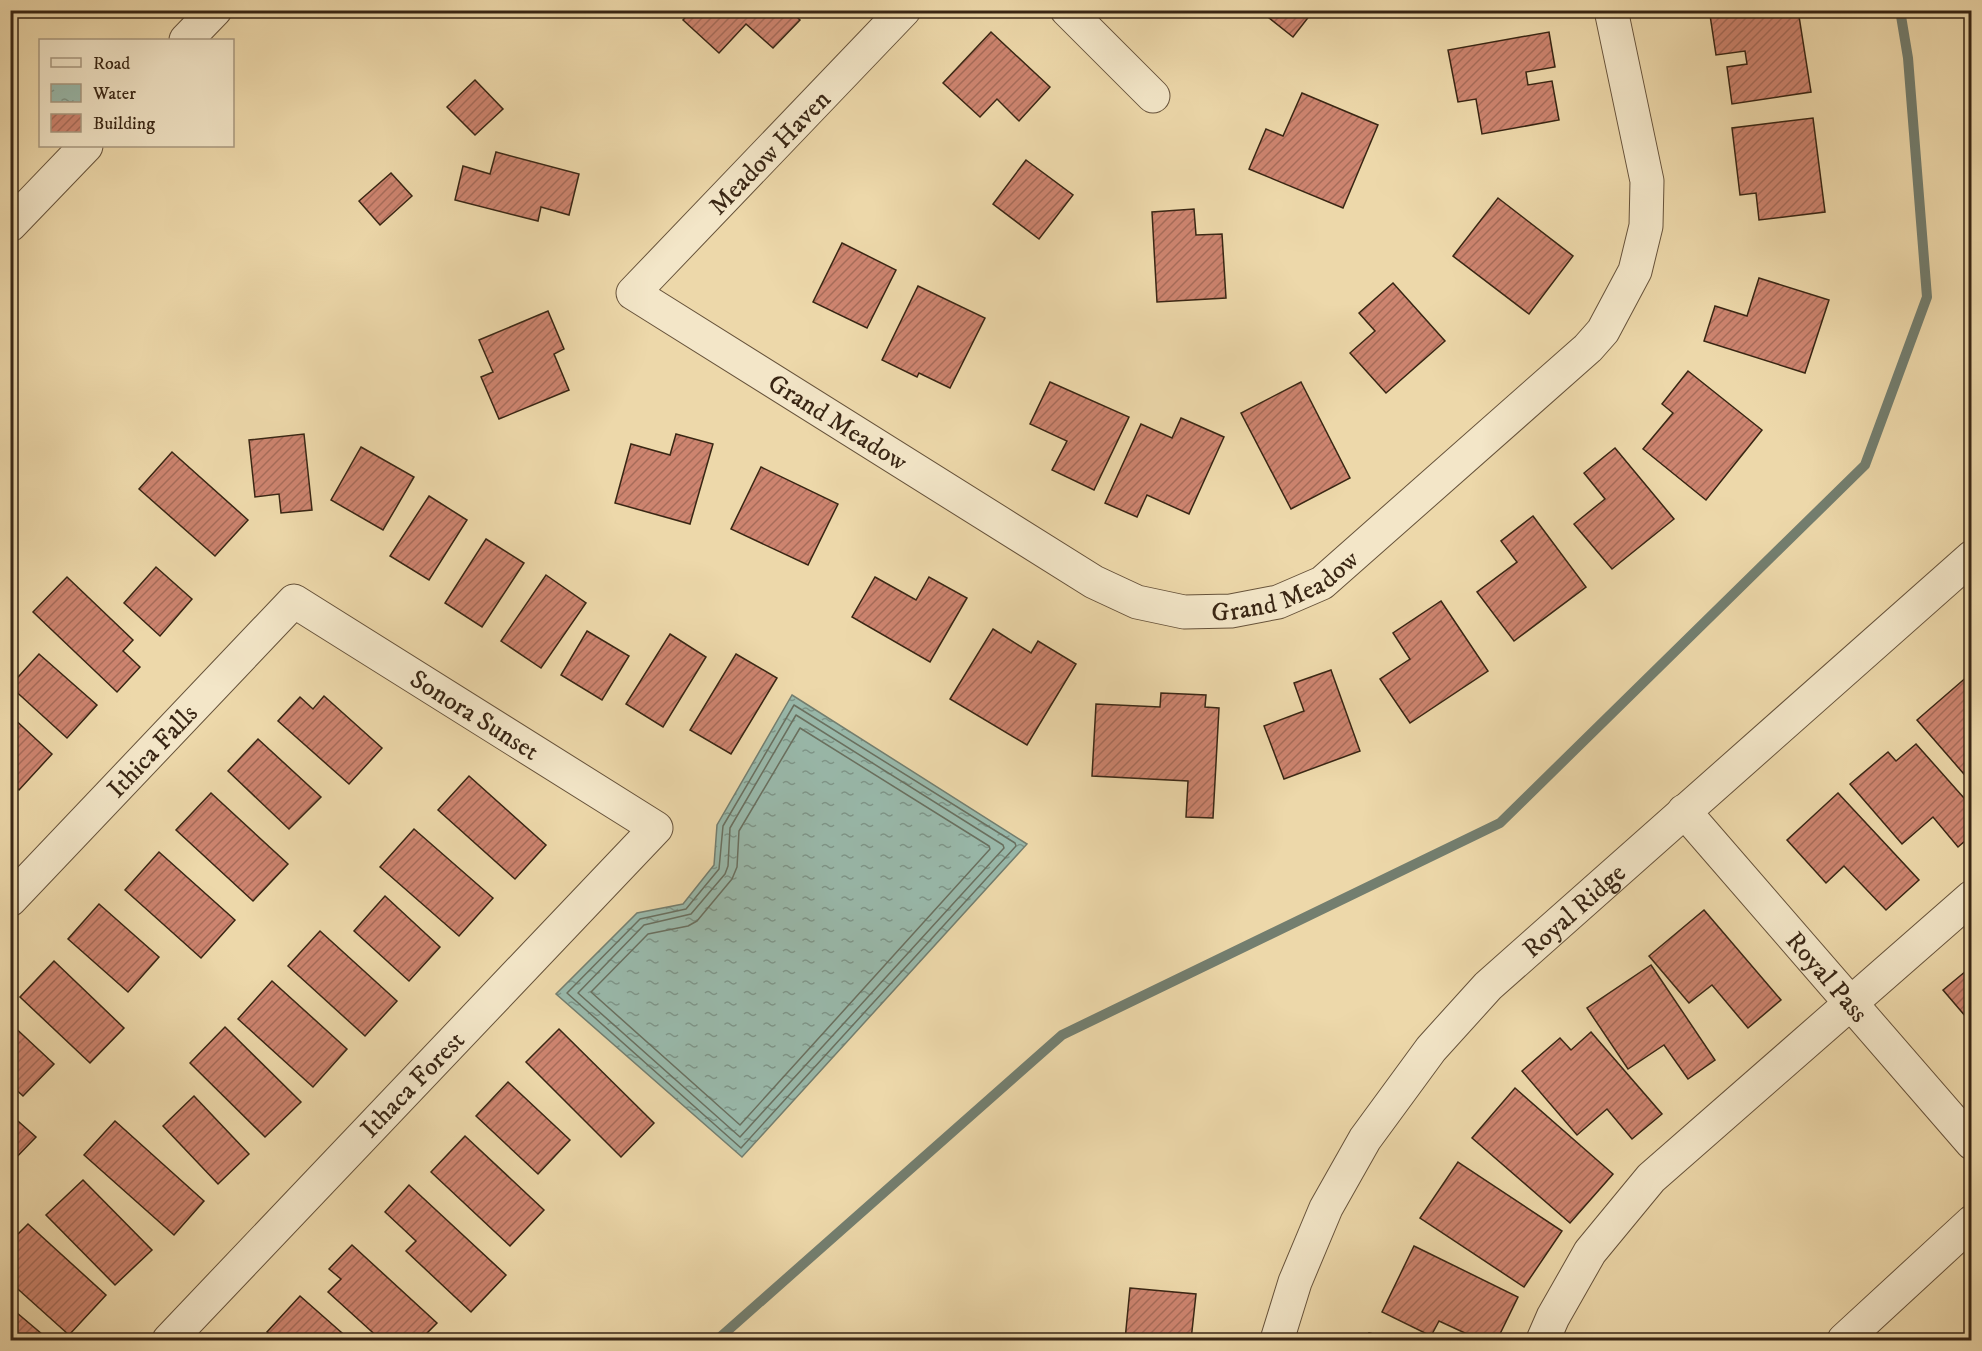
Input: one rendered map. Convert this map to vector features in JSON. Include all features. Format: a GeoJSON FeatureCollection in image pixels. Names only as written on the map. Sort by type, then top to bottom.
{"type":"FeatureCollection","features":[{"type":"Feature","properties":{"kind":"street"},"geometry":{"type":"LineString","coordinates":[[187,39],[215,10]]}},
{"type":"Feature","properties":{"kind":"street","name":"Meadow Haven"},"geometry":{"type":"LineString","coordinates":[[633,293],[904,10]]}},
{"type":"Feature","properties":{"kind":"street"},"geometry":{"type":"LineString","coordinates":[[1067,10],[1153,96]]}},
{"type":"Feature","properties":{"kind":"street","name":"Grand Meadow"},"geometry":{"type":"LineString","coordinates":[[633,293],[1094,582],[1137,602],[1184,612],[1231,611],[1278,602],[1322,583],[1588,348],[1603,331],[1635,271],[1646,226],[1647,181],[1611,10]]}},
{"type":"Feature","properties":{"kind":"street"},"geometry":{"type":"LineString","coordinates":[[10,225],[85,147]]}},
{"type":"Feature","properties":{"kind":"street","name":"Royal Ridge"},"geometry":{"type":"LineString","coordinates":[[1277,1341],[1295,1282],[1326,1208],[1365,1139],[1431,1049],[1488,986],[1971,557]]}},
{"type":"Feature","properties":{"kind":"street","name":"Sonora Sunset"},"geometry":{"type":"LineString","coordinates":[[294,602],[656,828]]}},
{"type":"Feature","properties":{"kind":"street","name":"Ithica Falls"},"geometry":{"type":"LineString","coordinates":[[10,900],[294,602]]}},
{"type":"Feature","properties":{"kind":"street","name":"Royal Pass"},"geometry":{"type":"LineString","coordinates":[[1684,811],[1971,1143]]}},
{"type":"Feature","properties":{"kind":"street","name":"Ithaca Forest"},"geometry":{"type":"LineString","coordinates":[[169,1341],[656,828]]}},
{"type":"Feature","properties":{"kind":"street"},"geometry":{"type":"LineString","coordinates":[[1543,1341],[1553,1317],[1590,1252],[1651,1178],[1971,897]]}},
{"type":"Feature","properties":{"kind":"street"},"geometry":{"type":"LineString","coordinates":[[1844,1341],[1971,1222]]}},
{"type":"Feature","properties":{"kind":"water"},"geometry":{"type":"Polygon","coordinates":[[[792,695],[1027,844],[742,1157],[556,994],[637,913],[683,904],[714,865],[717,825],[792,695]]]}},
{"type":"Feature","properties":{"kind":"building"},"geometry":{"type":"Polygon","coordinates":[[[692,10],[790,10],[800,20],[773,48],[746,24],[719,53],[683,20],[692,10]]]}},
{"type":"Feature","properties":{"kind":"building"},"geometry":{"type":"Polygon","coordinates":[[[1259,10],[1314,10],[1293,37],[1259,10]]]}},
{"type":"Feature","properties":{"kind":"building"},"geometry":{"type":"Polygon","coordinates":[[[1740,10],[1798,10],[1811,92],[1732,104],[1727,67],[1747,64],[1745,51],[1716,55],[1710,15],[1740,10]]]}},
{"type":"Feature","properties":{"kind":"building"},"geometry":{"type":"Polygon","coordinates":[[[991,32],[1050,87],[1019,121],[997,99],[980,117],[943,83],[991,32]]]}},
{"type":"Feature","properties":{"kind":"building"},"geometry":{"type":"Polygon","coordinates":[[[1549,32],[1555,67],[1526,72],[1528,85],[1552,81],[1559,120],[1482,134],[1476,99],[1458,102],[1448,50],[1549,32]]]}},
{"type":"Feature","properties":{"kind":"building"},"geometry":{"type":"Polygon","coordinates":[[[475,80],[503,109],[475,135],[447,107],[475,80]]]}},
{"type":"Feature","properties":{"kind":"building"},"geometry":{"type":"Polygon","coordinates":[[[1302,93],[1378,125],[1343,208],[1249,169],[1266,129],[1283,136],[1302,93]]]}},
{"type":"Feature","properties":{"kind":"building"},"geometry":{"type":"Polygon","coordinates":[[[1813,118],[1825,212],[1759,220],[1756,193],[1740,195],[1732,128],[1813,118]]]}},
{"type":"Feature","properties":{"kind":"building"},"geometry":{"type":"Polygon","coordinates":[[[496,152],[579,174],[569,215],[541,207],[538,221],[455,200],[463,166],[490,174],[496,152]]]}},
{"type":"Feature","properties":{"kind":"building"},"geometry":{"type":"Polygon","coordinates":[[[1026,160],[1073,195],[1039,239],[993,204],[1026,160]]]}},
{"type":"Feature","properties":{"kind":"building"},"geometry":{"type":"Polygon","coordinates":[[[391,173],[412,196],[380,225],[359,201],[391,173]]]}},
{"type":"Feature","properties":{"kind":"building"},"geometry":{"type":"Polygon","coordinates":[[[1498,198],[1573,256],[1529,314],[1453,256],[1498,198]]]}},
{"type":"Feature","properties":{"kind":"building"},"geometry":{"type":"Polygon","coordinates":[[[1194,209],[1196,235],[1222,234],[1226,298],[1157,302],[1152,212],[1194,209]]]}},
{"type":"Feature","properties":{"kind":"building"},"geometry":{"type":"Polygon","coordinates":[[[842,243],[896,270],[867,328],[813,302],[842,243]]]}},
{"type":"Feature","properties":{"kind":"building"},"geometry":{"type":"Polygon","coordinates":[[[1759,278],[1829,300],[1805,373],[1704,341],[1715,306],[1747,316],[1759,278]]]}},
{"type":"Feature","properties":{"kind":"building"},"geometry":{"type":"Polygon","coordinates":[[[1393,283],[1445,341],[1386,393],[1350,353],[1375,331],[1359,313],[1393,283]]]}},
{"type":"Feature","properties":{"kind":"building"},"geometry":{"type":"Polygon","coordinates":[[[918,286],[985,318],[950,388],[919,373],[917,377],[882,360],[918,286]]]}},
{"type":"Feature","properties":{"kind":"building"},"geometry":{"type":"Polygon","coordinates":[[[548,311],[564,349],[554,354],[569,390],[499,419],[481,377],[493,372],[479,340],[548,311]]]}},
{"type":"Feature","properties":{"kind":"building"},"geometry":{"type":"Polygon","coordinates":[[[1688,371],[1762,430],[1706,500],[1643,449],[1673,413],[1662,404],[1688,371]]]}},
{"type":"Feature","properties":{"kind":"building"},"geometry":{"type":"Polygon","coordinates":[[[1050,382],[1129,417],[1094,490],[1052,470],[1067,441],[1030,424],[1050,382]]]}},
{"type":"Feature","properties":{"kind":"building"},"geometry":{"type":"Polygon","coordinates":[[[1301,382],[1350,478],[1291,509],[1241,413],[1301,382]]]}},
{"type":"Feature","properties":{"kind":"building"},"geometry":{"type":"Polygon","coordinates":[[[1181,418],[1224,437],[1189,514],[1147,495],[1137,517],[1105,503],[1141,424],[1172,438],[1181,418]]]}},
{"type":"Feature","properties":{"kind":"building"},"geometry":{"type":"Polygon","coordinates":[[[304,434],[312,510],[281,513],[279,494],[255,497],[249,440],[304,434]]]}},
{"type":"Feature","properties":{"kind":"building"},"geometry":{"type":"Polygon","coordinates":[[[676,434],[713,444],[690,524],[615,503],[631,444],[670,455],[676,434]]]}},
{"type":"Feature","properties":{"kind":"building"},"geometry":{"type":"Polygon","coordinates":[[[361,447],[414,477],[383,530],[331,500],[361,447]]]}},
{"type":"Feature","properties":{"kind":"building"},"geometry":{"type":"Polygon","coordinates":[[[1615,448],[1674,519],[1612,569],[1574,524],[1605,499],[1584,473],[1615,448]]]}},
{"type":"Feature","properties":{"kind":"building"},"geometry":{"type":"Polygon","coordinates":[[[172,452],[248,520],[215,556],[139,489],[172,452]]]}},
{"type":"Feature","properties":{"kind":"building"},"geometry":{"type":"Polygon","coordinates":[[[761,467],[838,504],[808,565],[731,529],[761,467]]]}},
{"type":"Feature","properties":{"kind":"building"},"geometry":{"type":"Polygon","coordinates":[[[429,496],[467,520],[429,580],[390,556],[429,496]]]}},
{"type":"Feature","properties":{"kind":"building"},"geometry":{"type":"Polygon","coordinates":[[[1533,516],[1586,587],[1514,641],[1477,592],[1517,562],[1501,541],[1533,516]]]}},
{"type":"Feature","properties":{"kind":"building"},"geometry":{"type":"Polygon","coordinates":[[[486,539],[524,563],[482,627],[445,603],[486,539]]]}},
{"type":"Feature","properties":{"kind":"building"},"geometry":{"type":"Polygon","coordinates":[[[156,567],[192,599],[160,636],[124,603],[156,567]]]}},
{"type":"Feature","properties":{"kind":"building"},"geometry":{"type":"Polygon","coordinates":[[[546,575],[586,603],[541,668],[501,641],[546,575]]]}},
{"type":"Feature","properties":{"kind":"building"},"geometry":{"type":"Polygon","coordinates":[[[67,577],[133,640],[123,651],[140,667],[117,692],[33,612],[67,577]]]}},
{"type":"Feature","properties":{"kind":"building"},"geometry":{"type":"Polygon","coordinates":[[[875,577],[916,600],[929,577],[967,598],[930,662],[852,617],[875,577]]]}},
{"type":"Feature","properties":{"kind":"building"},"geometry":{"type":"Polygon","coordinates":[[[1441,601],[1488,671],[1410,723],[1380,679],[1410,659],[1393,633],[1441,601]]]}},
{"type":"Feature","properties":{"kind":"building"},"geometry":{"type":"Polygon","coordinates":[[[993,629],[1031,653],[1038,641],[1076,664],[1027,745],[950,699],[993,629]]]}},
{"type":"Feature","properties":{"kind":"building"},"geometry":{"type":"Polygon","coordinates":[[[587,631],[629,656],[602,700],[561,675],[587,631]]]}},
{"type":"Feature","properties":{"kind":"building"},"geometry":{"type":"Polygon","coordinates":[[[670,634],[706,657],[663,727],[626,704],[670,634]]]}},
{"type":"Feature","properties":{"kind":"building"},"geometry":{"type":"Polygon","coordinates":[[[39,654],[97,705],[67,738],[10,686],[39,654]]]}},
{"type":"Feature","properties":{"kind":"building"},"geometry":{"type":"Polygon","coordinates":[[[736,654],[777,678],[731,754],[690,730],[736,654]]]}},
{"type":"Feature","properties":{"kind":"building"},"geometry":{"type":"Polygon","coordinates":[[[1331,670],[1360,751],[1284,779],[1264,726],[1304,711],[1294,683],[1331,670]]]}},
{"type":"Feature","properties":{"kind":"building"},"geometry":{"type":"Polygon","coordinates":[[[1969,675],[1972,679],[1970,781],[1917,720],[1969,675]]]}},
{"type":"Feature","properties":{"kind":"building"},"geometry":{"type":"Polygon","coordinates":[[[1161,693],[1206,695],[1205,707],[1219,708],[1213,818],[1186,817],[1188,781],[1092,776],[1096,704],[1160,707],[1161,693]]]}},
{"type":"Feature","properties":{"kind":"building"},"geometry":{"type":"Polygon","coordinates":[[[324,696],[382,748],[349,784],[278,721],[300,697],[313,709],[324,696]]]}},
{"type":"Feature","properties":{"kind":"building"},"geometry":{"type":"Polygon","coordinates":[[[10,715],[52,754],[19,790],[10,782],[10,715]]]}},
{"type":"Feature","properties":{"kind":"building"},"geometry":{"type":"Polygon","coordinates":[[[258,739],[321,797],[289,829],[228,771],[258,739]]]}},
{"type":"Feature","properties":{"kind":"building"},"geometry":{"type":"Polygon","coordinates":[[[1916,744],[1972,807],[1972,835],[1958,847],[1933,817],[1902,844],[1850,784],[1888,752],[1896,761],[1916,744]]]}},
{"type":"Feature","properties":{"kind":"building"},"geometry":{"type":"Polygon","coordinates":[[[469,776],[546,845],[515,879],[438,810],[469,776]]]}},
{"type":"Feature","properties":{"kind":"building"},"geometry":{"type":"Polygon","coordinates":[[[211,793],[288,864],[253,901],[176,830],[211,793]]]}},
{"type":"Feature","properties":{"kind":"building"},"geometry":{"type":"Polygon","coordinates":[[[1838,793],[1919,880],[1886,910],[1844,866],[1826,883],[1787,840],[1838,793]]]}},
{"type":"Feature","properties":{"kind":"building"},"geometry":{"type":"Polygon","coordinates":[[[414,829],[493,898],[459,936],[380,867],[414,829]]]}},
{"type":"Feature","properties":{"kind":"building"},"geometry":{"type":"Polygon","coordinates":[[[159,852],[235,920],[201,958],[125,890],[159,852]]]}},
{"type":"Feature","properties":{"kind":"building"},"geometry":{"type":"Polygon","coordinates":[[[385,896],[440,947],[409,981],[354,931],[385,896]]]}},
{"type":"Feature","properties":{"kind":"building"},"geometry":{"type":"Polygon","coordinates":[[[99,904],[159,957],[128,992],[68,939],[99,904]]]}},
{"type":"Feature","properties":{"kind":"building"},"geometry":{"type":"Polygon","coordinates":[[[1704,910],[1781,1000],[1748,1028],[1712,985],[1689,1003],[1649,956],[1704,910]]]}},
{"type":"Feature","properties":{"kind":"building"},"geometry":{"type":"Polygon","coordinates":[[[320,931],[397,1001],[365,1036],[288,966],[320,931]]]}},
{"type":"Feature","properties":{"kind":"building"},"geometry":{"type":"Polygon","coordinates":[[[54,961],[124,1028],[90,1063],[20,997],[54,961]]]}},
{"type":"Feature","properties":{"kind":"building"},"geometry":{"type":"Polygon","coordinates":[[[1651,965],[1715,1060],[1688,1079],[1664,1045],[1628,1069],[1587,1008],[1651,965]]]}},
{"type":"Feature","properties":{"kind":"building"},"geometry":{"type":"Polygon","coordinates":[[[1972,966],[1972,1024],[1943,990],[1972,966]]]}},
{"type":"Feature","properties":{"kind":"building"},"geometry":{"type":"Polygon","coordinates":[[[272,981],[347,1049],[313,1087],[238,1019],[272,981]]]}},
{"type":"Feature","properties":{"kind":"building"},"geometry":{"type":"Polygon","coordinates":[[[10,1023],[54,1064],[23,1096],[10,1084],[10,1023]]]}},
{"type":"Feature","properties":{"kind":"building"},"geometry":{"type":"Polygon","coordinates":[[[225,1027],[301,1102],[265,1137],[190,1063],[225,1027]]]}},
{"type":"Feature","properties":{"kind":"building"},"geometry":{"type":"Polygon","coordinates":[[[559,1029],[654,1123],[621,1157],[526,1062],[559,1029]]]}},
{"type":"Feature","properties":{"kind":"building"},"geometry":{"type":"Polygon","coordinates":[[[1591,1032],[1662,1114],[1632,1139],[1607,1109],[1577,1135],[1522,1071],[1560,1038],[1571,1050],[1591,1032]]]}},
{"type":"Feature","properties":{"kind":"building"},"geometry":{"type":"Polygon","coordinates":[[[508,1082],[570,1140],[538,1174],[476,1116],[508,1082]]]}},
{"type":"Feature","properties":{"kind":"building"},"geometry":{"type":"Polygon","coordinates":[[[1515,1088],[1613,1174],[1570,1223],[1472,1138],[1515,1088]]]}},
{"type":"Feature","properties":{"kind":"building"},"geometry":{"type":"Polygon","coordinates":[[[194,1096],[249,1154],[218,1184],[163,1126],[194,1096]]]}},
{"type":"Feature","properties":{"kind":"building"},"geometry":{"type":"Polygon","coordinates":[[[10,1114],[36,1137],[10,1164],[10,1114]]]}},
{"type":"Feature","properties":{"kind":"building"},"geometry":{"type":"Polygon","coordinates":[[[115,1121],[204,1201],[174,1235],[84,1155],[115,1121]]]}},
{"type":"Feature","properties":{"kind":"building"},"geometry":{"type":"Polygon","coordinates":[[[465,1136],[544,1210],[510,1246],[431,1172],[465,1136]]]}},
{"type":"Feature","properties":{"kind":"building"},"geometry":{"type":"Polygon","coordinates":[[[1458,1162],[1562,1231],[1524,1287],[1420,1218],[1458,1162]]]}},
{"type":"Feature","properties":{"kind":"building"},"geometry":{"type":"Polygon","coordinates":[[[83,1180],[152,1250],[115,1285],[46,1215],[83,1180]]]}},
{"type":"Feature","properties":{"kind":"building"},"geometry":{"type":"Polygon","coordinates":[[[409,1185],[506,1275],[471,1312],[406,1251],[416,1241],[385,1212],[409,1185]]]}},
{"type":"Feature","properties":{"kind":"building"},"geometry":{"type":"Polygon","coordinates":[[[28,1224],[106,1295],[69,1335],[10,1282],[10,1242],[28,1224]]]}},
{"type":"Feature","properties":{"kind":"building"},"geometry":{"type":"Polygon","coordinates":[[[352,1245],[437,1323],[420,1340],[381,1340],[328,1292],[341,1279],[329,1269],[352,1245]]]}},
{"type":"Feature","properties":{"kind":"building"},"geometry":{"type":"Polygon","coordinates":[[[1414,1246],[1518,1297],[1497,1340],[1480,1340],[1439,1321],[1431,1336],[1382,1312],[1414,1246]]]}},
{"type":"Feature","properties":{"kind":"building"},"geometry":{"type":"Polygon","coordinates":[[[1130,1288],[1196,1294],[1191,1340],[1125,1340],[1130,1288]]]}},
{"type":"Feature","properties":{"kind":"building"},"geometry":{"type":"Polygon","coordinates":[[[300,1296],[350,1340],[277,1340],[267,1332],[300,1296]]]}},
{"type":"Feature","properties":{"kind":"building"},"geometry":{"type":"Polygon","coordinates":[[[10,1307],[49,1340],[10,1340],[10,1307]]]}},
{"type":"Feature","properties":{"kind":"building"},"geometry":{"type":"Polygon","coordinates":[[[1369,1333],[1400,1340],[1367,1340],[1369,1333]]]}},
{"type":"Feature","properties":{"kind":"waterway"},"geometry":{"type":"LineString","coordinates":[[717,1340],[1062,1035],[1500,823],[1865,465],[1927,297],[1908,58],[1900,10]]}}]}
